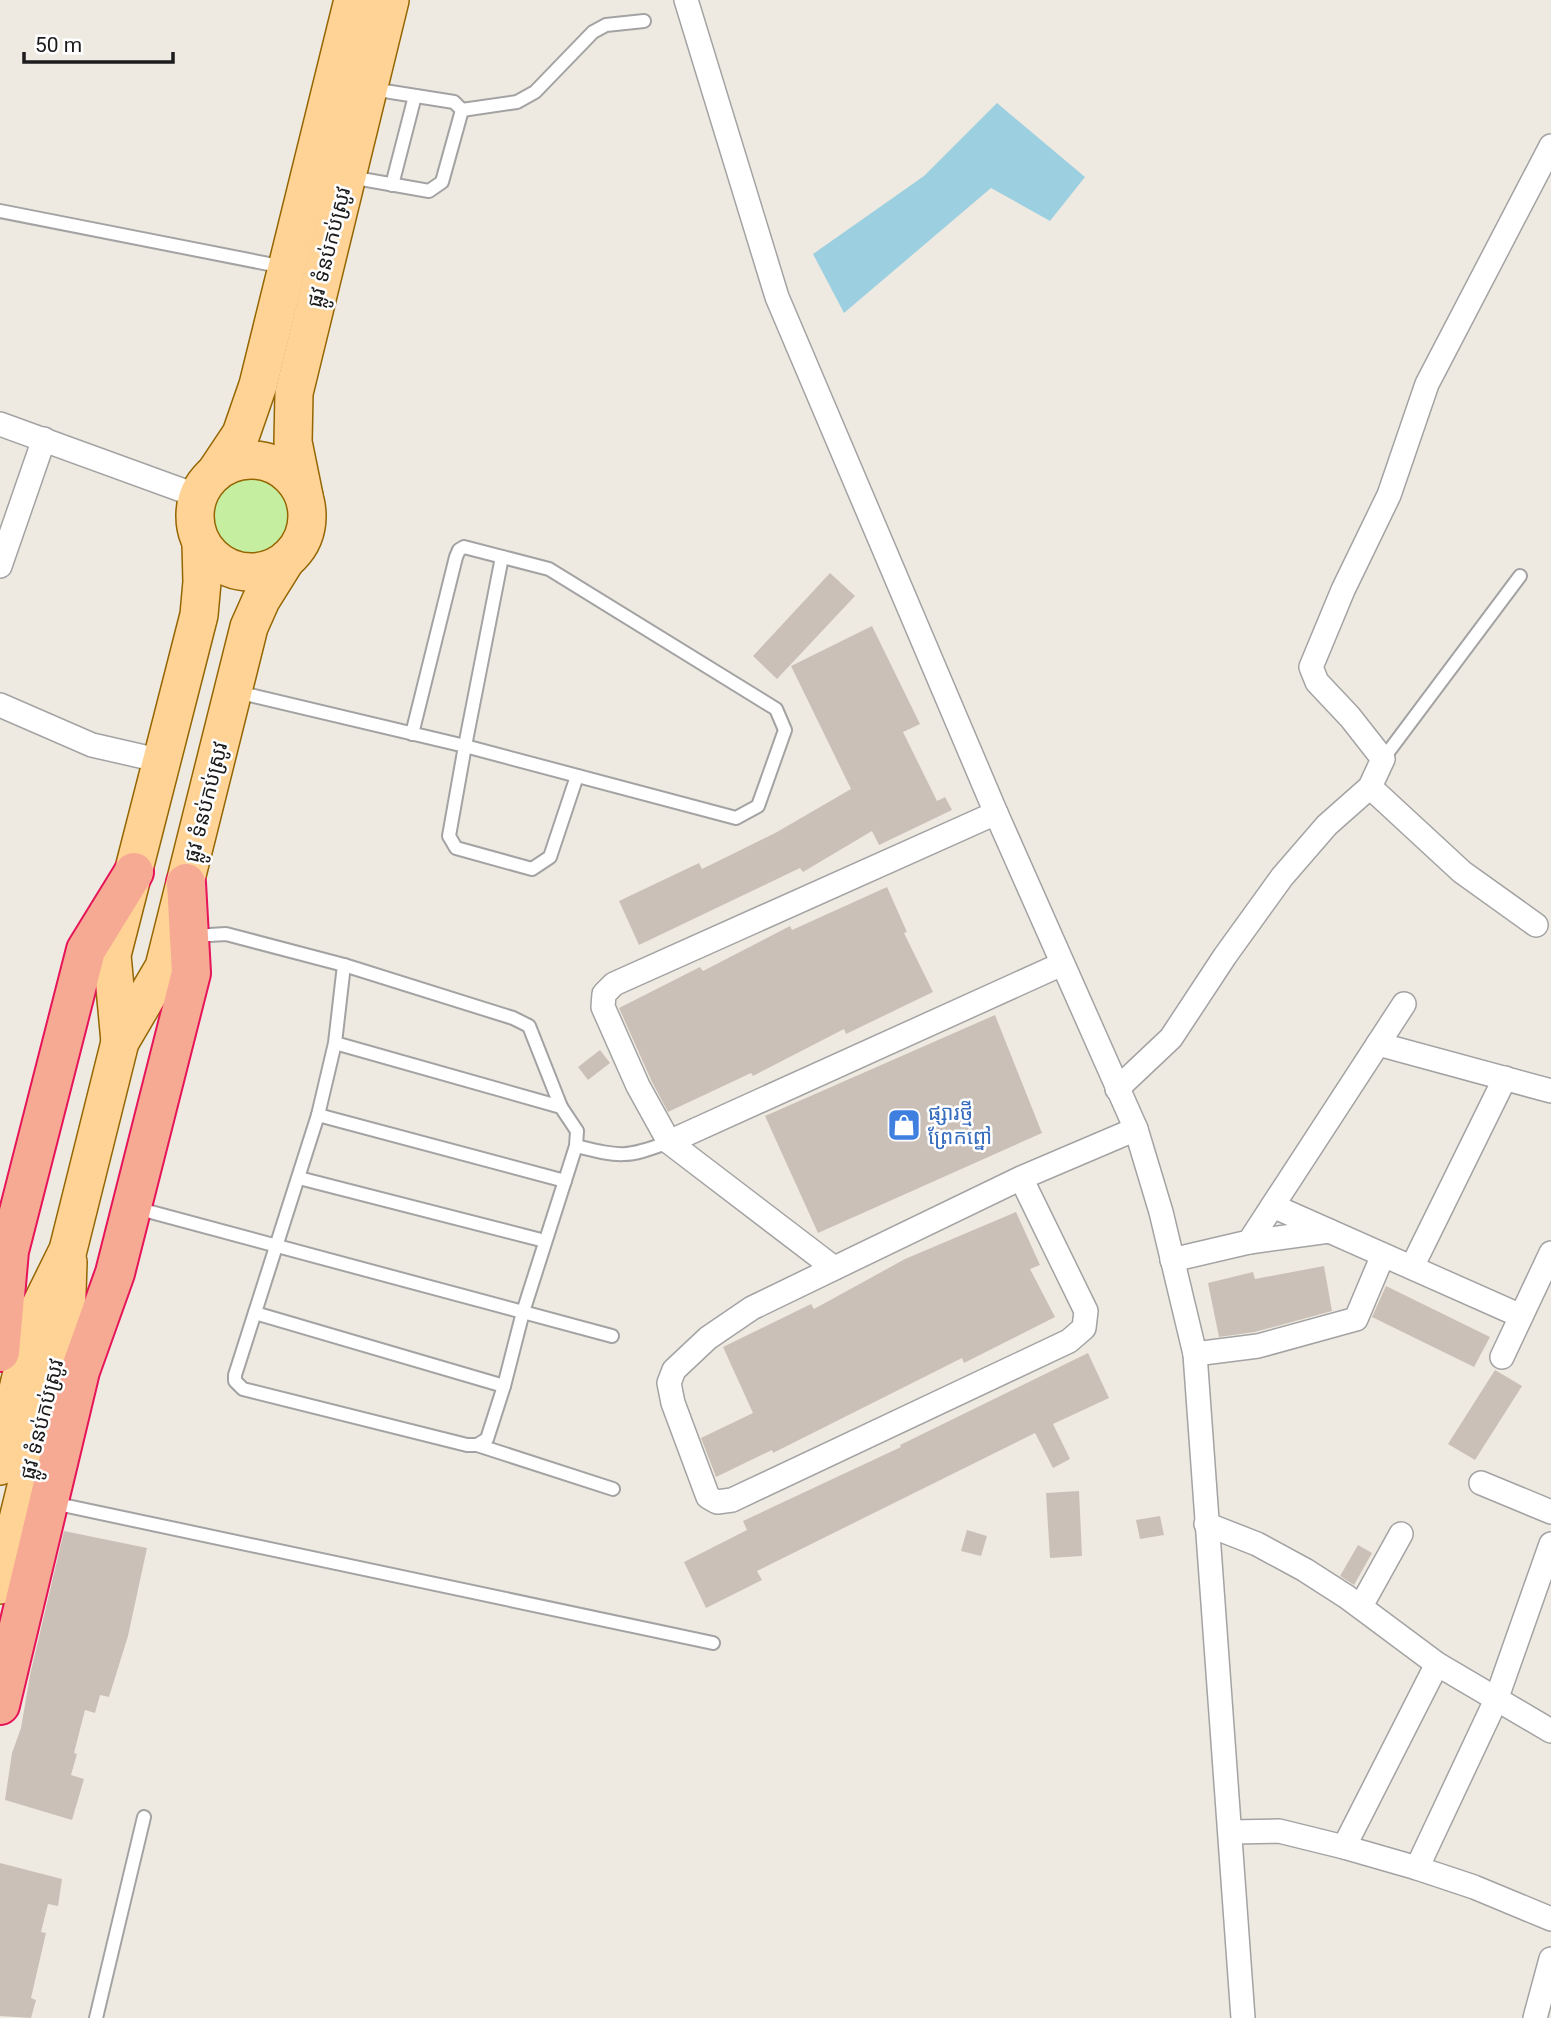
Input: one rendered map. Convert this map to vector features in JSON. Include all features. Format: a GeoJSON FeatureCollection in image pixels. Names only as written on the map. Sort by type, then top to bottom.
{"type":"FeatureCollection","features":[{"type":"Feature","properties":{"kind":"highway"},"geometry":{"type":"LineString","coordinates":[[0,1352],[9,1251],[86,950],[134,872]]}},
{"type":"Feature","properties":{"kind":"highway"},"geometry":{"type":"LineString","coordinates":[[0,1705],[80,1371],[115,1273],[191,973],[186,883]]}},
{"type":"Feature","properties":{"kind":"main road","name":"ផ្លូវ ទំនប់កប់ស្រូវ"},"geometry":{"type":"LineString","coordinates":[[304,496],[293,442],[304,271],[353,0]]}},
{"type":"Feature","properties":{"kind":"main road","name":"ផ្លូវ ទំនប់កប់ស្រូវ"},"geometry":{"type":"LineString","coordinates":[[206,485],[240,435],[304,271],[346,177],[390,0]]}},
{"type":"Feature","properties":{"kind":"main road"},"geometry":{"type":"LineString","coordinates":[[264,460],[285,470],[295,480],[304,496],[307,522],[303,537],[286,560],[262,571],[234,570],[221,565],[201,544],[194,516],[206,485],[236,461],[264,460]]}},
{"type":"Feature","properties":{"kind":"main road","name":"ផ្លូវ ទំនប់កប់ស្រូវ"},"geometry":{"type":"LineString","coordinates":[[120,1042],[112,955],[199,615],[201,544]]}},
{"type":"Feature","properties":{"kind":"main road","name":"ផ្លូវ ទំនប់កប់ស្រូវ"},"geometry":{"type":"LineString","coordinates":[[0,1466],[35,1317],[68,1250],[120,1042],[164,967],[249,626],[261,600],[286,560]]}},
{"type":"Feature","properties":{"kind":"main road","name":"ផ្លូវ ទំនប់កប់ស្រូវ"},"geometry":{"type":"LineString","coordinates":[[0,1585],[66,1323],[68,1250]]}},
{"type":"Feature","properties":{"kind":"street"},"geometry":{"type":"LineString","coordinates":[[686,0],[777,297],[996,813],[1136,1129],[1161,1212],[1195,1354],[1243,2018]]}},
{"type":"Feature","properties":{"kind":"street"},"geometry":{"type":"LineString","coordinates":[[1117,1089],[1171,1038],[1282,877],[1328,825],[1370,787],[1383,758],[1317,682],[1311,667],[1343,590],[1389,495],[1427,384],[1551,146]]}},
{"type":"Feature","properties":{"kind":"street"},"geometry":{"type":"LineString","coordinates":[[0,424],[206,485]]}},
{"type":"Feature","properties":{"kind":"street"},"geometry":{"type":"LineString","coordinates":[[0,566],[44,439]]}},
{"type":"Feature","properties":{"kind":"street"},"geometry":{"type":"LineString","coordinates":[[0,705],[92,745],[162,761]]}},
{"type":"Feature","properties":{"kind":"street"},"geometry":{"type":"LineString","coordinates":[[1370,787],[1462,872],[1536,925]]}},
{"type":"Feature","properties":{"kind":"street"},"geometry":{"type":"LineString","coordinates":[[834,1268],[669,1142],[638,1086],[603,1007],[604,993],[614,984],[996,813]]}},
{"type":"Feature","properties":{"kind":"street"},"geometry":{"type":"LineString","coordinates":[[669,1142],[1062,964]]}},
{"type":"Feature","properties":{"kind":"street"},"geometry":{"type":"LineString","coordinates":[[1249,1242],[1404,1004]]}},
{"type":"Feature","properties":{"kind":"street"},"geometry":{"type":"LineString","coordinates":[[1378,1044],[1551,1091]]}},
{"type":"Feature","properties":{"kind":"street"},"geometry":{"type":"LineString","coordinates":[[1412,1267],[1505,1078]]}},
{"type":"Feature","properties":{"kind":"street"},"geometry":{"type":"LineString","coordinates":[[1021,1178],[1086,1311],[1083,1328],[1069,1341],[732,1500],[717,1502],[708,1497],[673,1402],[669,1383],[674,1370],[708,1338],[752,1308],[1021,1178],[1136,1129]]}},
{"type":"Feature","properties":{"kind":"street"},"geometry":{"type":"LineString","coordinates":[[1273,1206],[1521,1316]]}},
{"type":"Feature","properties":{"kind":"street"},"geometry":{"type":"LineString","coordinates":[[1172,1259],[1249,1242],[1329,1231]]}},
{"type":"Feature","properties":{"kind":"street"},"geometry":{"type":"LineString","coordinates":[[1502,1357],[1551,1253]]}},
{"type":"Feature","properties":{"kind":"street"},"geometry":{"type":"LineString","coordinates":[[1195,1354],[1258,1346],[1356,1319],[1383,1255]]}},
{"type":"Feature","properties":{"kind":"street"},"geometry":{"type":"LineString","coordinates":[[1481,1483],[1551,1512]]}},
{"type":"Feature","properties":{"kind":"street"},"geometry":{"type":"LineString","coordinates":[[1206,1524],[1257,1544],[1305,1570],[1361,1606],[1437,1664],[1551,1731]]}},
{"type":"Feature","properties":{"kind":"street"},"geometry":{"type":"LineString","coordinates":[[1361,1606],[1401,1534]]}},
{"type":"Feature","properties":{"kind":"street"},"geometry":{"type":"LineString","coordinates":[[1417,1868],[1496,1700],[1551,1544]]}},
{"type":"Feature","properties":{"kind":"street"},"geometry":{"type":"LineString","coordinates":[[1344,1847],[1437,1664]]}},
{"type":"Feature","properties":{"kind":"street"},"geometry":{"type":"LineString","coordinates":[[1231,1832],[1279,1831],[1344,1847],[1474,1887],[1551,1919]]}},
{"type":"Feature","properties":{"kind":"street"},"geometry":{"type":"LineString","coordinates":[[1535,2018],[1551,1959]]}},
{"type":"Feature","properties":{"kind":"lane"},"geometry":{"type":"LineString","coordinates":[[462,110],[517,102],[535,92],[593,32],[606,25],[644,21]]}},
{"type":"Feature","properties":{"kind":"lane"},"geometry":{"type":"LineString","coordinates":[[369,88],[454,102],[462,110]]}},
{"type":"Feature","properties":{"kind":"lane"},"geometry":{"type":"LineString","coordinates":[[392,185],[415,96]]}},
{"type":"Feature","properties":{"kind":"lane"},"geometry":{"type":"LineString","coordinates":[[346,177],[429,191],[442,182],[462,110]]}},
{"type":"Feature","properties":{"kind":"lane"},"geometry":{"type":"LineString","coordinates":[[0,211],[304,271]]}},
{"type":"Feature","properties":{"kind":"lane"},"geometry":{"type":"LineString","coordinates":[[233,691],[412,734],[464,746],[736,818],[758,806],[785,730],[775,709],[549,569],[464,547],[459,550],[412,734]]}},
{"type":"Feature","properties":{"kind":"lane"},"geometry":{"type":"LineString","coordinates":[[502,557],[449,836],[457,848],[532,869],[550,857],[578,776]]}},
{"type":"Feature","properties":{"kind":"lane"},"geometry":{"type":"LineString","coordinates":[[1383,758],[1520,576]]}},
{"type":"Feature","properties":{"kind":"lane"},"geometry":{"type":"LineString","coordinates":[[189,936],[226,934],[344,965],[513,1018],[529,1027],[561,1108],[577,1131],[576,1146],[523,1312],[505,1386],[487,1439],[477,1445]]}},
{"type":"Feature","properties":{"kind":"lane"},"geometry":{"type":"LineString","coordinates":[[344,965],[335,1043],[318,1115],[235,1381],[243,1389],[467,1445],[477,1445],[613,1489]]}},
{"type":"Feature","properties":{"kind":"lane"},"geometry":{"type":"LineString","coordinates":[[335,1043],[561,1108]]}},
{"type":"Feature","properties":{"kind":"lane"},"geometry":{"type":"LineString","coordinates":[[318,1115],[565,1181]]}},
{"type":"Feature","properties":{"kind":"lane"},"geometry":{"type":"LineString","coordinates":[[576,1146],[614,1155],[635,1155],[669,1142]]}},
{"type":"Feature","properties":{"kind":"lane"},"geometry":{"type":"LineString","coordinates":[[299,1178],[545,1241]]}},
{"type":"Feature","properties":{"kind":"lane"},"geometry":{"type":"LineString","coordinates":[[132,1207],[612,1336]]}},
{"type":"Feature","properties":{"kind":"lane"},"geometry":{"type":"LineString","coordinates":[[256,1313],[505,1386]]}},
{"type":"Feature","properties":{"kind":"lane"},"geometry":{"type":"LineString","coordinates":[[49,1503],[713,1643]]}},
{"type":"Feature","properties":{"kind":"lane"},"geometry":{"type":"LineString","coordinates":[[96,2018],[144,1816]]}},
{"type":"Feature","properties":{"kind":"green space"},"geometry":{"type":"Polygon","coordinates":[[[251,475],[267,478],[280,487],[289,500],[292,516],[289,532],[280,545],[267,554],[251,557],[235,554],[222,545],[213,532],[210,516],[213,500],[222,487],[235,478],[251,475]]]}},
{"type":"Feature","properties":{"kind":"water"},"geometry":{"type":"Polygon","coordinates":[[[997,103],[1085,177],[1050,221],[991,188],[844,313],[813,254],[924,176],[997,103]]]}},
{"type":"Feature","properties":{"kind":"building"},"geometry":{"type":"Polygon","coordinates":[[[830,573],[855,596],[777,679],[753,656],[830,573]]]}},
{"type":"Feature","properties":{"kind":"building"},"geometry":{"type":"Polygon","coordinates":[[[872,626],[920,724],[903,732],[937,801],[945,797],[952,810],[879,845],[872,831],[803,872],[800,868],[639,945],[619,901],[699,863],[702,869],[777,832],[851,789],[791,666],[872,626]]]}},
{"type":"Feature","properties":{"kind":"building"},"geometry":{"type":"Polygon","coordinates":[[[887,887],[907,932],[904,933],[933,992],[846,1034],[844,1029],[753,1076],[751,1073],[668,1112],[619,1008],[700,967],[703,971],[790,926],[792,930],[887,887]]]}},
{"type":"Feature","properties":{"kind":"building","name":"ផ្សារថ្មី ព្រែកព្នៅ"},"geometry":{"type":"Polygon","coordinates":[[[995,1015],[1042,1133],[818,1233],[765,1116],[995,1015]]]}},
{"type":"Feature","properties":{"kind":"building"},"geometry":{"type":"Polygon","coordinates":[[[600,1050],[610,1063],[588,1080],[578,1067],[600,1050]]]}},
{"type":"Feature","properties":{"kind":"building"},"geometry":{"type":"Polygon","coordinates":[[[1016,1212],[1040,1265],[1030,1269],[1055,1317],[964,1363],[962,1358],[773,1453],[772,1450],[716,1477],[701,1438],[753,1413],[723,1347],[811,1304],[814,1309],[905,1259],[1016,1212]]]}},
{"type":"Feature","properties":{"kind":"building"},"geometry":{"type":"Polygon","coordinates":[[[1324,1266],[1332,1311],[1255,1332],[1219,1337],[1208,1283],[1253,1272],[1255,1279],[1324,1266]]]}},
{"type":"Feature","properties":{"kind":"building"},"geometry":{"type":"Polygon","coordinates":[[[1386,1286],[1490,1337],[1474,1367],[1372,1317],[1386,1286]]]}},
{"type":"Feature","properties":{"kind":"building"},"geometry":{"type":"Polygon","coordinates":[[[1088,1353],[1109,1398],[1053,1424],[1070,1459],[1053,1468],[1035,1433],[757,1571],[762,1580],[706,1608],[684,1562],[747,1530],[743,1521],[901,1447],[900,1445],[1088,1353]]]}},
{"type":"Feature","properties":{"kind":"building"},"geometry":{"type":"Polygon","coordinates":[[[1495,1370],[1522,1386],[1475,1460],[1448,1444],[1495,1370]]]}},
{"type":"Feature","properties":{"kind":"building"},"geometry":{"type":"Polygon","coordinates":[[[1079,1491],[1082,1556],[1050,1558],[1046,1493],[1079,1491]]]}},
{"type":"Feature","properties":{"kind":"building"},"geometry":{"type":"Polygon","coordinates":[[[1160,1516],[1164,1535],[1140,1539],[1136,1520],[1160,1516]]]}},
{"type":"Feature","properties":{"kind":"building"},"geometry":{"type":"Polygon","coordinates":[[[967,1530],[987,1536],[981,1556],[961,1551],[967,1530]]]}},
{"type":"Feature","properties":{"kind":"building"},"geometry":{"type":"Polygon","coordinates":[[[64,1531],[147,1548],[128,1636],[109,1697],[100,1695],[95,1713],[85,1710],[71,1775],[84,1779],[72,1820],[5,1800],[12,1753],[21,1728],[30,1675],[64,1531]]]}},
{"type":"Feature","properties":{"kind":"building"},"geometry":{"type":"Polygon","coordinates":[[[1358,1545],[1372,1553],[1354,1585],[1340,1576],[1358,1545]]]}},
{"type":"Feature","properties":{"kind":"building"},"geometry":{"type":"Polygon","coordinates":[[[0,1863],[62,1879],[58,1906],[48,1904],[41,1932],[46,1933],[31,1998],[36,2000],[31,2018],[0,2016],[0,1863]]]}},
{"type":"Feature","properties":{"kind":"place","name":"ផ្សារថ្មី ព្រែកព្នៅ"},"geometry":{"type":"Point","coordinates":[904,1125]}}]}
